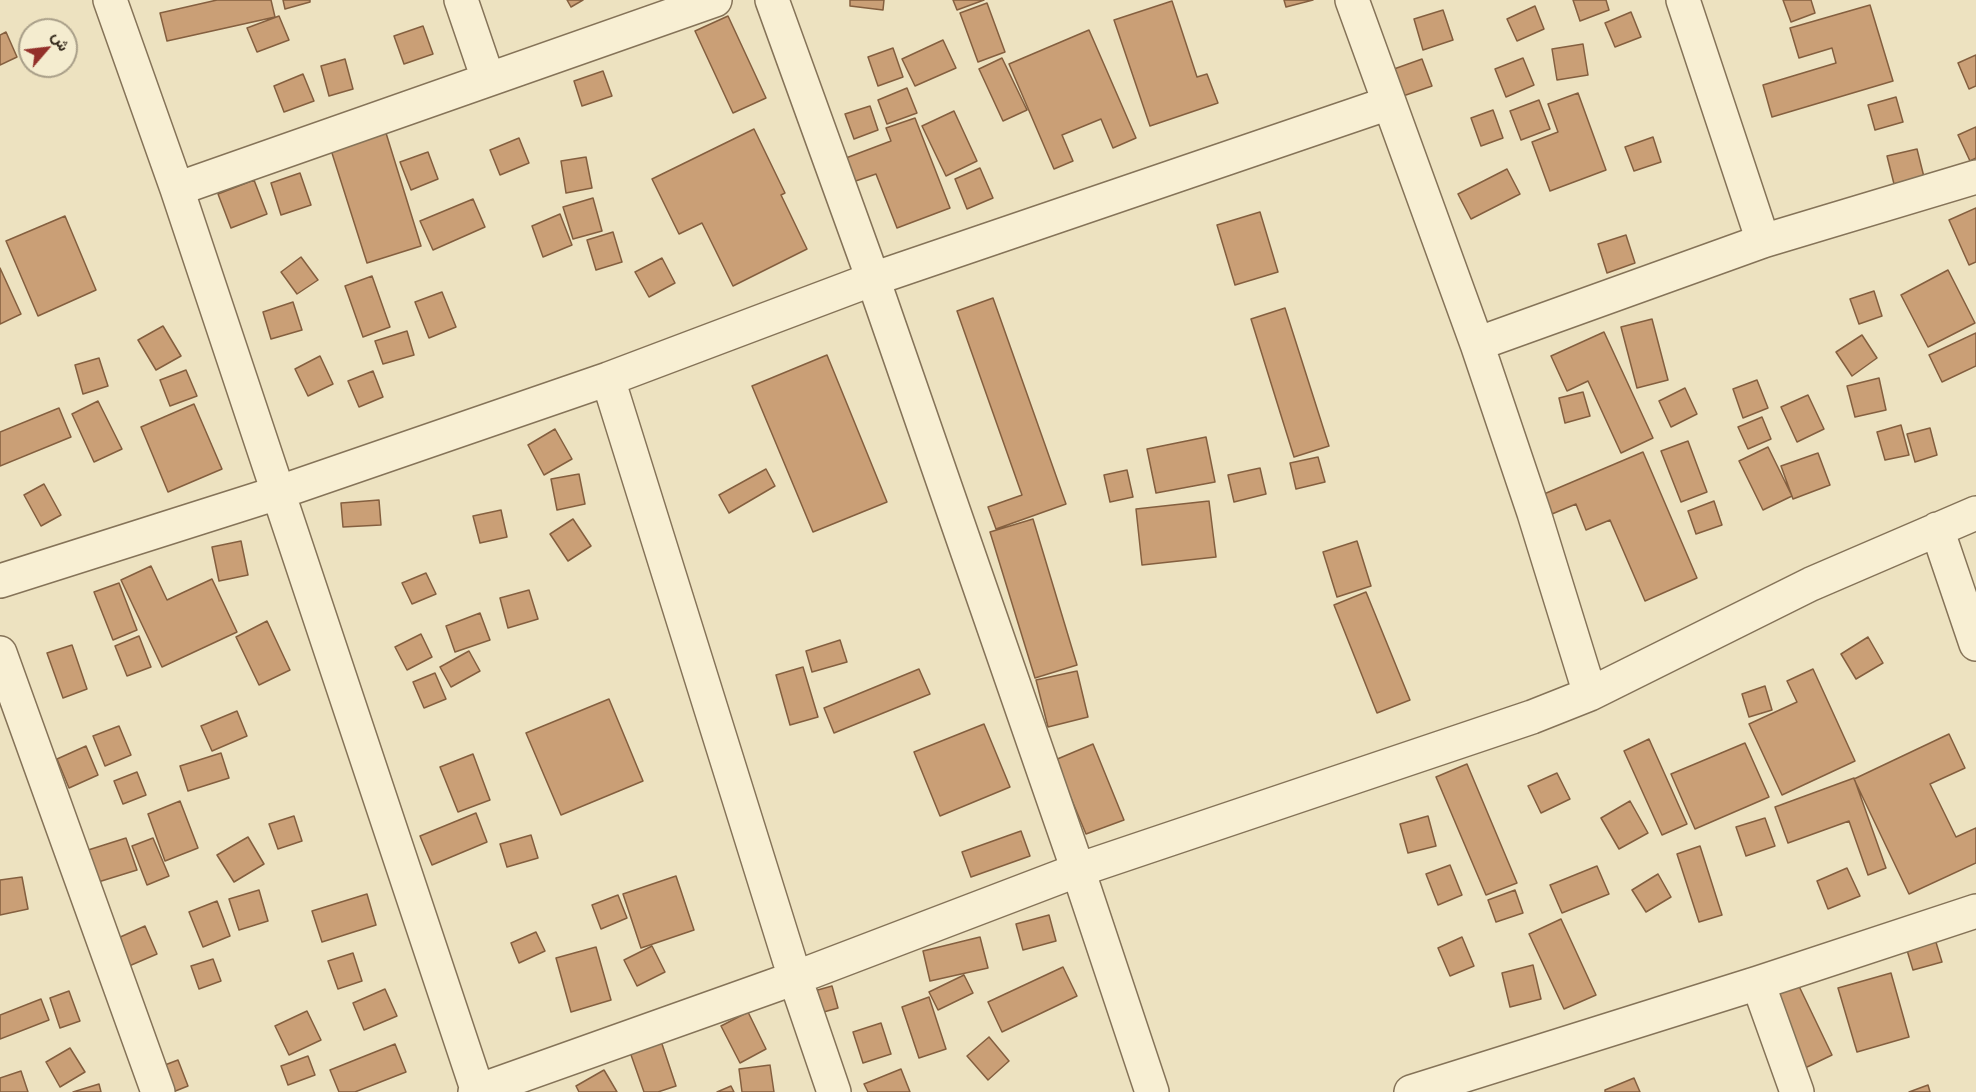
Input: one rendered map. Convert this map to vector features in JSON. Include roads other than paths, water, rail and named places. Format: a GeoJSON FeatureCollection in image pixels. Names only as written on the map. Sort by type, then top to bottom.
{"type":"FeatureCollection","features":[{"type":"Feature","properties":{"kind":"street"},"geometry":{"type":"LineString","coordinates":[[110,0],[177,189],[477,1092],[795,978],[1078,870],[1532,717],[1590,694],[1811,584],[1976,513]]}},
{"type":"Feature","properties":{"kind":"street"},"geometry":{"type":"LineString","coordinates":[[461,0],[488,79]]}},
{"type":"Feature","properties":{"kind":"street"},"geometry":{"type":"LineString","coordinates":[[177,189],[715,0]]}},
{"type":"Feature","properties":{"kind":"street"},"geometry":{"type":"LineString","coordinates":[[772,0],[873,279],[1078,870],[1152,1092]]}},
{"type":"Feature","properties":{"kind":"street"},"geometry":{"type":"LineString","coordinates":[[1352,0],[1477,344],[1590,694]]}},
{"type":"Feature","properties":{"kind":"street"},"geometry":{"type":"LineString","coordinates":[[1683,0],[1764,241]]}},
{"type":"Feature","properties":{"kind":"street"},"geometry":{"type":"LineString","coordinates":[[0,581],[278,493],[608,379],[873,279],[1389,103]]}},
{"type":"Feature","properties":{"kind":"street"},"geometry":{"type":"LineString","coordinates":[[1477,344],[1764,241],[1976,177]]}},
{"type":"Feature","properties":{"kind":"street"},"geometry":{"type":"LineString","coordinates":[[608,379],[795,978],[834,1092]]}},
{"type":"Feature","properties":{"kind":"street"},"geometry":{"type":"LineString","coordinates":[[1937,529],[1976,644]]}},
{"type":"Feature","properties":{"kind":"street"},"geometry":{"type":"LineString","coordinates":[[0,653],[158,1092]]}},
{"type":"Feature","properties":{"kind":"street"},"geometry":{"type":"LineString","coordinates":[[1411,1092],[1758,983],[1976,911]]}},
{"type":"Feature","properties":{"kind":"street"},"geometry":{"type":"LineString","coordinates":[[1758,983],[1797,1092]]}}]}
